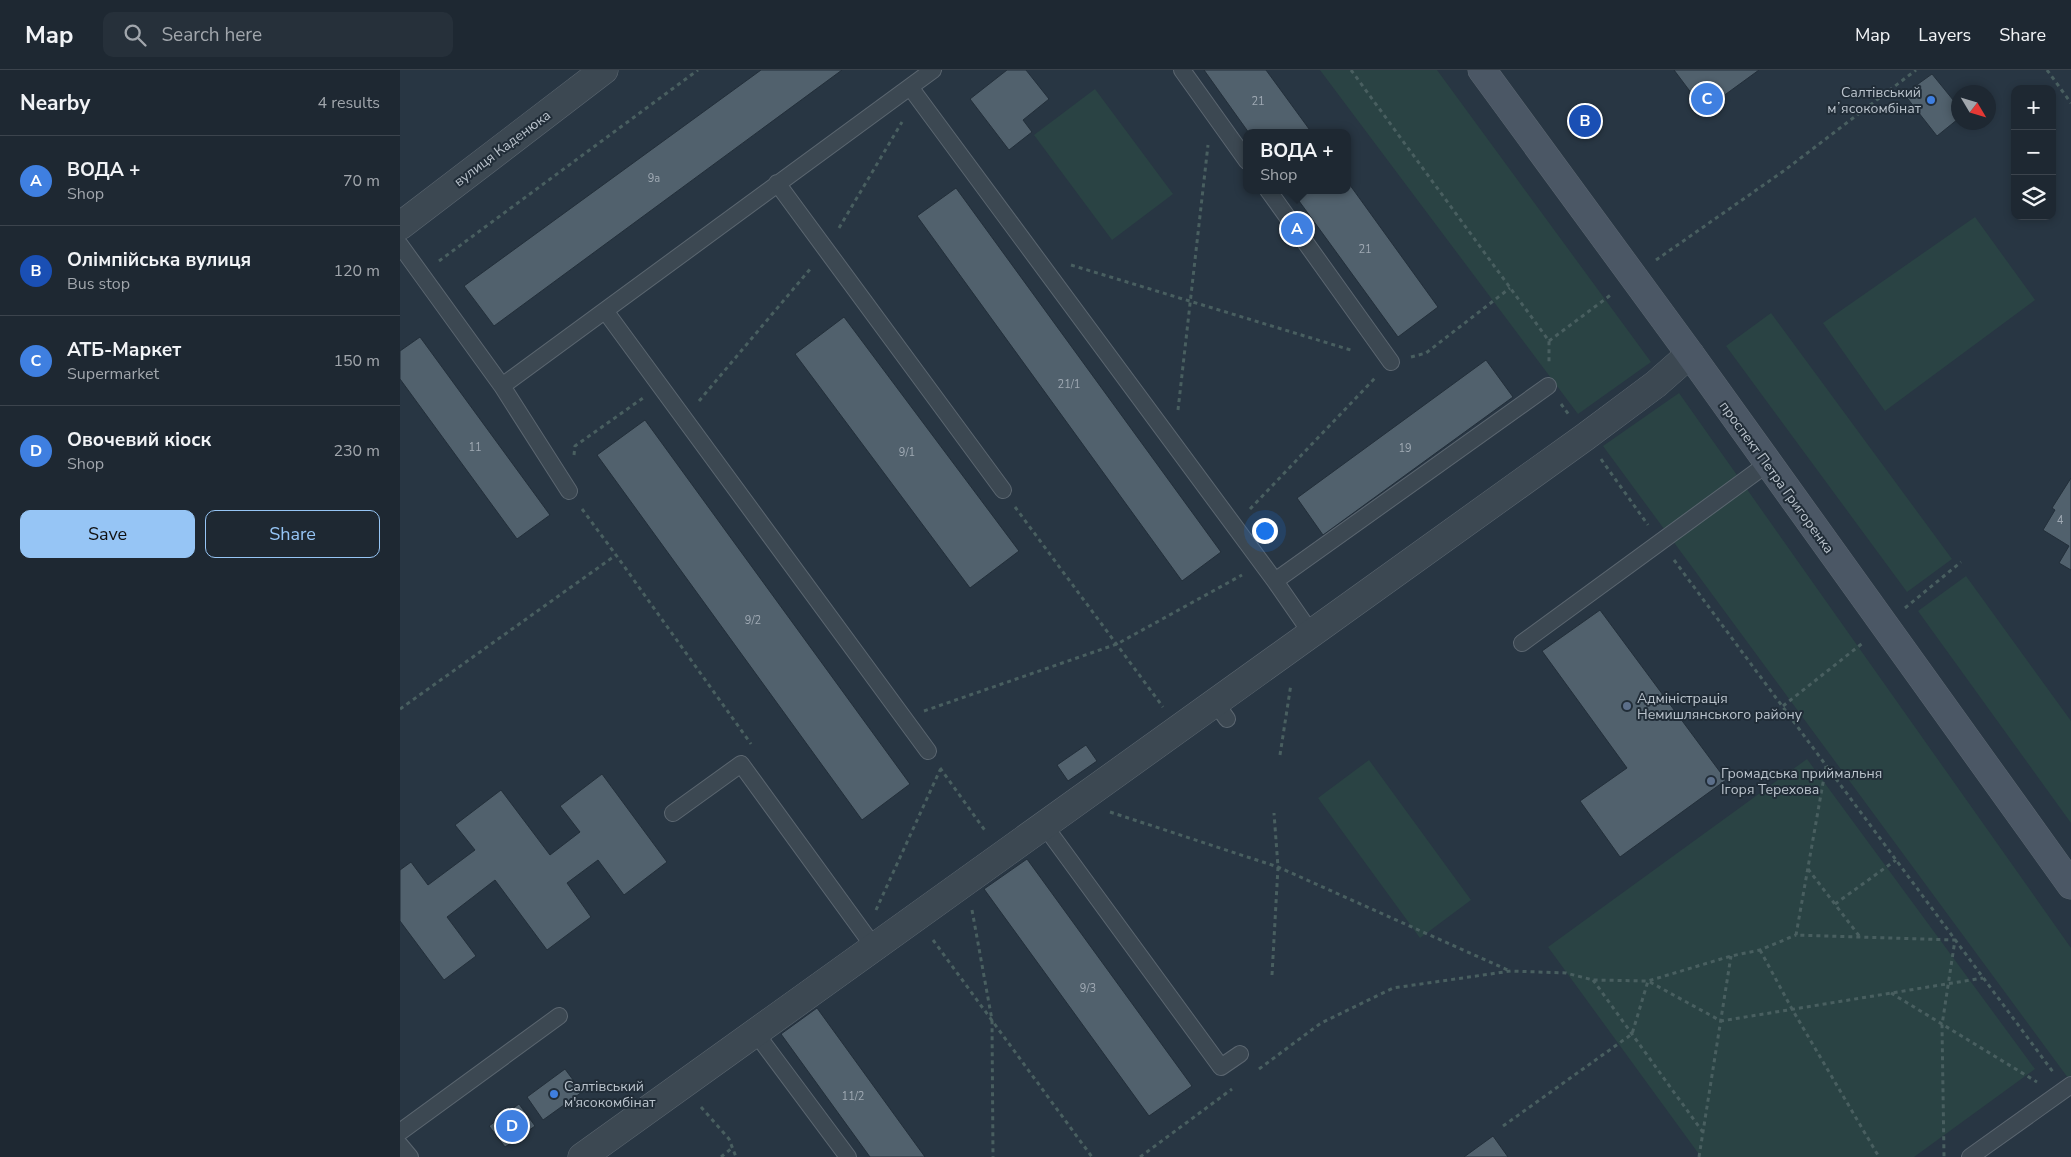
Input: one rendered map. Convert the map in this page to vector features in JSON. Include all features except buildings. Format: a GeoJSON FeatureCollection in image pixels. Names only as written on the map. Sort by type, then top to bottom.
{"type":"FeatureCollection","features":[{"type":"Feature","properties":{"kind":"main road","name":"проспект Петра Григоренка"},"geometry":{"type":"LineString","coordinates":[[1482,70],[1690,354],[1767,464],[2071,885]]}},
{"type":"Feature","properties":{"kind":"street","name":"вулиця Каденюка"},"geometry":{"type":"LineString","coordinates":[[400,226],[604,70]]}},
{"type":"Feature","properties":{"kind":"street"},"geometry":{"type":"LineString","coordinates":[[582,1157],[1179,728],[1221,711],[1305,638],[1585,437],[1656,384],[1690,354]]}},
{"type":"Feature","properties":{"kind":"lane"},"geometry":{"type":"LineString","coordinates":[[502,386],[606,312],[777,183],[914,92],[933,70]]}},
{"type":"Feature","properties":{"kind":"lane"},"geometry":{"type":"LineString","coordinates":[[1182,70],[1243,155]]}},
{"type":"Feature","properties":{"kind":"lane"},"geometry":{"type":"LineString","coordinates":[[914,92],[1275,581],[1305,638]]}},
{"type":"Feature","properties":{"kind":"lane"},"geometry":{"type":"LineString","coordinates":[[777,183],[1003,490]]}},
{"type":"Feature","properties":{"kind":"lane"},"geometry":{"type":"LineString","coordinates":[[1271,194],[1391,362]]}},
{"type":"Feature","properties":{"kind":"lane"},"geometry":{"type":"LineString","coordinates":[[400,245],[502,386],[569,491]]}},
{"type":"Feature","properties":{"kind":"lane"},"geometry":{"type":"LineString","coordinates":[[606,312],[928,751]]}},
{"type":"Feature","properties":{"kind":"lane"},"geometry":{"type":"LineString","coordinates":[[1275,581],[1548,386]]}},
{"type":"Feature","properties":{"kind":"lane"},"geometry":{"type":"LineString","coordinates":[[1522,643],[1767,464]]}},
{"type":"Feature","properties":{"kind":"lane"},"geometry":{"type":"LineString","coordinates":[[673,813],[741,764],[874,947]]}},
{"type":"Feature","properties":{"kind":"lane"},"geometry":{"type":"LineString","coordinates":[[1044,824],[1221,1067],[1240,1054]]}},
{"type":"Feature","properties":{"kind":"lane"},"geometry":{"type":"LineString","coordinates":[[400,1132],[559,1016]]}},
{"type":"Feature","properties":{"kind":"lane"},"geometry":{"type":"LineString","coordinates":[[755,1032],[848,1157]]}},
{"type":"Feature","properties":{"kind":"lane"},"geometry":{"type":"LineString","coordinates":[[1970,1157],[2064,1089]]}},
{"type":"Feature","properties":{"kind":"lane"},"geometry":{"type":"LineString","coordinates":[[400,1145],[410,1157]]}},
{"type":"Feature","properties":{"kind":"path"},"geometry":{"type":"LineString","coordinates":[[421,275],[698,70]]}},
{"type":"Feature","properties":{"kind":"path"},"geometry":{"type":"LineString","coordinates":[[1351,70],[1549,341],[1548,386],[1660,542],[2064,1089]]}},
{"type":"Feature","properties":{"kind":"path"},"geometry":{"type":"LineString","coordinates":[[1707,222],[1785,170],[1916,70]]}},
{"type":"Feature","properties":{"kind":"path"},"geometry":{"type":"LineString","coordinates":[[2047,70],[2071,103]]}},
{"type":"Feature","properties":{"kind":"path"},"geometry":{"type":"LineString","coordinates":[[684,419],[826,249],[914,92]]}},
{"type":"Feature","properties":{"kind":"path"},"geometry":{"type":"LineString","coordinates":[[1174,444],[1212,112]]}},
{"type":"Feature","properties":{"kind":"path"},"geometry":{"type":"LineString","coordinates":[[1033,254],[1391,362],[1426,354],[1510,288]]}},
{"type":"Feature","properties":{"kind":"path"},"geometry":{"type":"LineString","coordinates":[[1234,526],[1391,362]]}},
{"type":"Feature","properties":{"kind":"path"},"geometry":{"type":"LineString","coordinates":[[660,385],[575,446],[569,491],[753,747]]}},
{"type":"Feature","properties":{"kind":"path"},"geometry":{"type":"LineString","coordinates":[[1003,490],[1179,728]]}},
{"type":"Feature","properties":{"kind":"path"},"geometry":{"type":"LineString","coordinates":[[400,709],[616,555]]}},
{"type":"Feature","properties":{"kind":"path"},"geometry":{"type":"LineString","coordinates":[[903,718],[1117,644],[1262,564]]}},
{"type":"Feature","properties":{"kind":"path"},"geometry":{"type":"LineString","coordinates":[[1280,755],[1305,638]]}},
{"type":"Feature","properties":{"kind":"path"},"geometry":{"type":"LineString","coordinates":[[928,751],[1003,854]]}},
{"type":"Feature","properties":{"kind":"path"},"geometry":{"type":"LineString","coordinates":[[1796,935],[1826,766]]}},
{"type":"Feature","properties":{"kind":"path"},"geometry":{"type":"LineString","coordinates":[[868,907],[874,915],[941,769]]}},
{"type":"Feature","properties":{"kind":"path"},"geometry":{"type":"LineString","coordinates":[[1077,801],[1278,867],[1511,971]]}},
{"type":"Feature","properties":{"kind":"path"},"geometry":{"type":"LineString","coordinates":[[1272,975],[1278,867],[1274,813]]}},
{"type":"Feature","properties":{"kind":"path"},"geometry":{"type":"LineString","coordinates":[[1835,904],[1896,860]]}},
{"type":"Feature","properties":{"kind":"path"},"geometry":{"type":"LineString","coordinates":[[1808,869],[1861,937]]}},
{"type":"Feature","properties":{"kind":"path"},"geometry":{"type":"LineString","coordinates":[[967,880],[992,1020],[993,1157]]}},
{"type":"Feature","properties":{"kind":"path"},"geometry":{"type":"LineString","coordinates":[[916,917],[1092,1157]]}},
{"type":"Feature","properties":{"kind":"path"},"geometry":{"type":"LineString","coordinates":[[1258,1070],[1321,1023],[1393,988],[1511,971],[1566,973],[1593,980],[1648,982],[1731,956],[1760,950],[1796,935],[1955,940]]}},
{"type":"Feature","properties":{"kind":"path"},"geometry":{"type":"LineString","coordinates":[[1944,1157],[1942,1025],[1955,940]]}},
{"type":"Feature","properties":{"kind":"path"},"geometry":{"type":"LineString","coordinates":[[1760,950],[1792,1009],[1879,1157]]}},
{"type":"Feature","properties":{"kind":"path"},"geometry":{"type":"LineString","coordinates":[[1699,1157],[1731,956]]}},
{"type":"Feature","properties":{"kind":"path"},"geometry":{"type":"LineString","coordinates":[[1648,982],[1721,1021],[1983,978]]}},
{"type":"Feature","properties":{"kind":"path"},"geometry":{"type":"LineString","coordinates":[[1593,980],[1703,1132]]}},
{"type":"Feature","properties":{"kind":"path"},"geometry":{"type":"LineString","coordinates":[[1503,1126],[1632,1034],[1648,982]]}},
{"type":"Feature","properties":{"kind":"path"},"geometry":{"type":"LineString","coordinates":[[1890,993],[1942,1025],[2064,1089]]}},
{"type":"Feature","properties":{"kind":"path"},"geometry":{"type":"LineString","coordinates":[[1140,1157],[1235,1087]]}},
{"type":"Feature","properties":{"kind":"path"},"geometry":{"type":"LineString","coordinates":[[700,1105],[729,1139],[736,1157]]}},
{"type":"Feature","properties":{"kind":"path"},"geometry":{"type":"LineString","coordinates":[[721,1157],[732,1148]]}},
{"type":"Feature","properties":{"kind":"green space"},"geometry":{"type":"Polygon","coordinates":[[[1320,70],[1437,70],[1651,362],[1578,414],[1320,70]]]}},
{"type":"Feature","properties":{"kind":"green space"},"geometry":{"type":"Polygon","coordinates":[[[1095,89],[1173,194],[1112,240],[1034,135],[1095,89]]]}},
{"type":"Feature","properties":{"kind":"green space"},"geometry":{"type":"Polygon","coordinates":[[[1975,217],[2035,300],[1885,411],[1823,323],[1975,217]]]}},
{"type":"Feature","properties":{"kind":"green space"},"geometry":{"type":"Polygon","coordinates":[[[1771,313],[1952,559],[1907,592],[1726,346],[1771,313]]]}},
{"type":"Feature","properties":{"kind":"green space"},"geometry":{"type":"Polygon","coordinates":[[[1679,393],[2071,948],[2071,1082],[1603,446],[1679,393]]]}},
{"type":"Feature","properties":{"kind":"green space"},"geometry":{"type":"Polygon","coordinates":[[[1966,576],[2071,721],[2071,823],[1918,611],[1966,576]]]}},
{"type":"Feature","properties":{"kind":"green space"},"geometry":{"type":"Polygon","coordinates":[[[1807,759],[2035,1069],[1914,1157],[1701,1157],[1548,947],[1807,759]]]}},
{"type":"Feature","properties":{"kind":"green space"},"geometry":{"type":"Polygon","coordinates":[[[1369,760],[1471,900],[1420,938],[1318,798],[1369,760]]]}},
{"type":"Feature","properties":{"kind":"place","name":"АТБ-Маркет"},"geometry":{"type":"Point","coordinates":[1707,99]}},
{"type":"Feature","properties":{"kind":"place","name":"Салтівський мʼясокомбінат"},"geometry":{"type":"Point","coordinates":[1931,100]}},
{"type":"Feature","properties":{"kind":"place","name":"Олімпійська вулиця"},"geometry":{"type":"Point","coordinates":[1585,121]}},
{"type":"Feature","properties":{"kind":"place","name":"ВОДА +"},"geometry":{"type":"Point","coordinates":[1297,229]}},
{"type":"Feature","properties":{"kind":"place","name":"Адміністрація Немишлянського району"},"geometry":{"type":"Point","coordinates":[1627,706]}},
{"type":"Feature","properties":{"kind":"place","name":"Громадська приймальня Ігоря Терехова"},"geometry":{"type":"Point","coordinates":[1711,781]}},
{"type":"Feature","properties":{"kind":"place","name":"Салтівський м'ясокомбінат"},"geometry":{"type":"Point","coordinates":[554,1094]}},
{"type":"Feature","properties":{"kind":"place","name":"Овочевий кіоск"},"geometry":{"type":"Point","coordinates":[512,1126]}}]}
